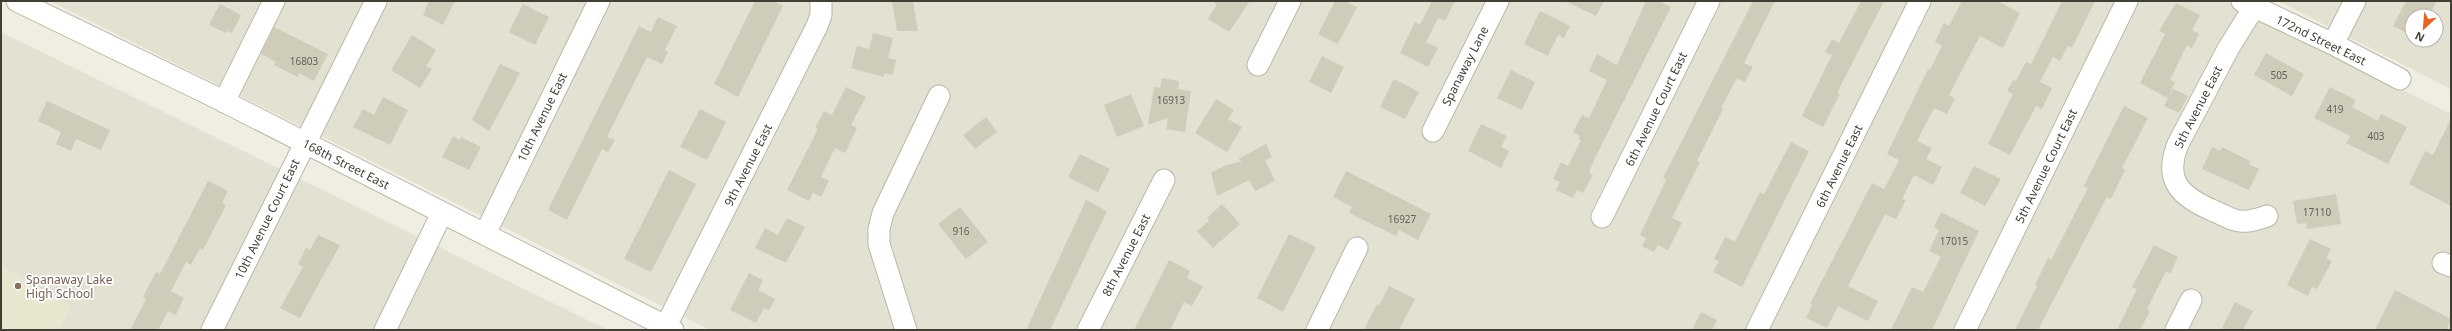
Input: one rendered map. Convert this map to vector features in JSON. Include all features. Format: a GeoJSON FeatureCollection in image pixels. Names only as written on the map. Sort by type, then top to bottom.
{"type":"FeatureCollection","features":[{"type":"Feature","properties":{"kind":"street","name":"168th Street East"},"geometry":{"type":"LineString","coordinates":[[18,1],[42,6],[219,100],[670,328]]}},
{"type":"Feature","properties":{"kind":"street"},"geometry":{"type":"LineString","coordinates":[[219,100],[263,1]]}},
{"type":"Feature","properties":{"kind":"street"},"geometry":{"type":"LineString","coordinates":[[219,100],[274,1]]}},
{"type":"Feature","properties":{"kind":"street","name":"10th Avenue Court East"},"geometry":{"type":"LineString","coordinates":[[212,330],[376,1]]}},
{"type":"Feature","properties":{"kind":"street","name":"10th Avenue East"},"geometry":{"type":"LineString","coordinates":[[485,234],[599,1]]}},
{"type":"Feature","properties":{"kind":"street","name":"9th Avenue East"},"geometry":{"type":"LineString","coordinates":[[670,328],[817,26],[821,15],[821,1]]}},
{"type":"Feature","properties":{"kind":"street"},"geometry":{"type":"LineString","coordinates":[[1258,65],[1290,1]]}},
{"type":"Feature","properties":{"kind":"street","name":"Spanaway Lane"},"geometry":{"type":"LineString","coordinates":[[1433,131],[1498,1]]}},
{"type":"Feature","properties":{"kind":"street","name":"6th Avenue Court East"},"geometry":{"type":"LineString","coordinates":[[1602,217],[1709,1]]}},
{"type":"Feature","properties":{"kind":"street","name":"6th Avenue East"},"geometry":{"type":"LineString","coordinates":[[1760,329],[1920,1]]}},
{"type":"Feature","properties":{"kind":"street","name":"5th Avenue Court East"},"geometry":{"type":"LineString","coordinates":[[1965,330],[2127,1]]}},
{"type":"Feature","properties":{"kind":"street"},"geometry":{"type":"LineString","coordinates":[[2333,44],[2355,1]]}},
{"type":"Feature","properties":{"kind":"street","name":"172nd Street East"},"geometry":{"type":"LineString","coordinates":[[2248,4],[2333,44],[2400,79]]}},
{"type":"Feature","properties":{"kind":"street","name":"5th Avenue East"},"geometry":{"type":"LineString","coordinates":[[2248,4],[2228,49],[2178,144],[2174,154],[2172,170],[2176,184],[2187,197],[2205,207],[2238,221],[2251,221],[2267,216]]}},
{"type":"Feature","properties":{"kind":"street"},"geometry":{"type":"LineString","coordinates":[[906,330],[879,244],[879,229],[883,213],[940,96]]}},
{"type":"Feature","properties":{"kind":"street","name":"8th Avenue East"},"geometry":{"type":"LineString","coordinates":[[1088,330],[1164,180]]}},
{"type":"Feature","properties":{"kind":"street"},"geometry":{"type":"LineString","coordinates":[[385,330],[442,213]]}},
{"type":"Feature","properties":{"kind":"street"},"geometry":{"type":"LineString","coordinates":[[1317,330],[1357,248]]}},
{"type":"Feature","properties":{"kind":"street"},"geometry":{"type":"LineString","coordinates":[[2176,330],[2191,300]]}},
{"type":"Feature","properties":{"kind":"shaded area"},"geometry":{"type":"Polygon","coordinates":[[[50,1],[2226,1],[2451,114],[2451,330],[710,330],[50,1]]]}},
{"type":"Feature","properties":{"kind":"shaded area"},"geometry":{"type":"Polygon","coordinates":[[[2278,1],[2451,1],[2451,89],[2278,1]]]}},
{"type":"Feature","properties":{"kind":"shaded area"},"geometry":{"type":"Polygon","coordinates":[[[1,32],[608,330],[58,330],[70,306],[1,266],[1,32]]]}},
{"type":"Feature","properties":{"kind":"shaded area","name":"Spanaway Lake High School"},"geometry":{"type":"Polygon","coordinates":[[[1,266],[70,306],[58,330],[1,330],[1,266]]]}},
{"type":"Feature","properties":{"kind":"building"},"geometry":{"type":"Polygon","coordinates":[[[429,1],[455,1],[443,25],[423,15],[429,1]]]}},
{"type":"Feature","properties":{"kind":"building"},"geometry":{"type":"Polygon","coordinates":[[[755,1],[773,1],[783,6],[738,97],[714,84],[755,1]]]}},
{"type":"Feature","properties":{"kind":"building"},"geometry":{"type":"Polygon","coordinates":[[[892,1],[913,1],[918,31],[897,31],[892,1]]]}},
{"type":"Feature","properties":{"kind":"building"},"geometry":{"type":"Polygon","coordinates":[[[1212,1],[1250,1],[1229,32],[1208,19],[1217,4],[1212,1]]]}},
{"type":"Feature","properties":{"kind":"building"},"geometry":{"type":"Polygon","coordinates":[[[1335,1],[1345,1],[1357,7],[1338,44],[1318,34],[1335,1]]]}},
{"type":"Feature","properties":{"kind":"building"},"geometry":{"type":"Polygon","coordinates":[[[1432,1],[1455,1],[1445,21],[1438,18],[1426,42],[1438,48],[1428,67],[1400,53],[1415,22],[1420,25],[1432,1]]]}},
{"type":"Feature","properties":{"kind":"building"},"geometry":{"type":"Polygon","coordinates":[[[1565,1],[1604,1],[1596,16],[1565,1]]]}},
{"type":"Feature","properties":{"kind":"building"},"geometry":{"type":"Polygon","coordinates":[[[1646,1],[1658,1],[1671,7],[1594,160],[1589,173],[1593,175],[1583,193],[1577,190],[1573,198],[1556,190],[1560,182],[1553,179],[1561,162],[1568,166],[1581,140],[1578,139],[1580,136],[1573,132],[1582,115],[1589,118],[1607,80],[1589,71],[1597,54],[1617,65],[1646,1]]]}},
{"type":"Feature","properties":{"kind":"building"},"geometry":{"type":"Polygon","coordinates":[[[1753,1],[1775,1],[1744,63],[1753,67],[1745,82],[1737,78],[1721,108],[1723,109],[1697,161],[1700,162],[1672,218],[1682,223],[1668,250],[1658,245],[1654,252],[1642,246],[1646,238],[1640,235],[1666,180],[1663,178],[1753,1]]]}},
{"type":"Feature","properties":{"kind":"building"},"geometry":{"type":"Polygon","coordinates":[[[1861,1],[1884,1],[1837,93],[1840,94],[1823,127],[1802,116],[1832,55],[1825,52],[1832,39],[1839,43],[1861,1]]]}},
{"type":"Feature","properties":{"kind":"building"},"geometry":{"type":"Polygon","coordinates":[[[1962,1],[1997,1],[2020,13],[2003,48],[1980,36],[1949,95],[1955,99],[1947,114],[1934,108],[1917,141],[1932,148],[1926,159],[1942,167],[1933,185],[1914,175],[1902,199],[1906,200],[1896,219],[1885,214],[1848,286],[1878,301],[1868,321],[1838,306],[1827,328],[1806,318],[1812,305],[1810,304],[1872,183],[1884,189],[1899,160],[1887,154],[1928,69],[1930,70],[1942,46],[1935,42],[1944,23],[1949,26],[1962,1]]]}},
{"type":"Feature","properties":{"kind":"building"},"geometry":{"type":"Polygon","coordinates":[[[2062,1],[2095,1],[2072,48],[2068,46],[2060,61],[2053,57],[2040,82],[2052,88],[2042,109],[2036,106],[2010,155],[1988,144],[2013,94],[2007,91],[2013,80],[2016,81],[2026,62],[2031,64],[2062,1]]]}},
{"type":"Feature","properties":{"kind":"building"},"geometry":{"type":"Polygon","coordinates":[[[2406,1],[2437,1],[2433,8],[2404,8],[2404,32],[2393,26],[2406,1]]]}},
{"type":"Feature","properties":{"kind":"building"},"geometry":{"type":"Polygon","coordinates":[[[2176,3],[2200,15],[2192,30],[2199,34],[2192,48],[2187,45],[2170,80],[2175,82],[2168,98],[2140,83],[2165,34],[2159,31],[2176,3]]]}},
{"type":"Feature","properties":{"kind":"building"},"geometry":{"type":"Polygon","coordinates":[[[220,4],[241,15],[232,33],[227,31],[226,33],[209,25],[220,4]]]}},
{"type":"Feature","properties":{"kind":"building"},"geometry":{"type":"Polygon","coordinates":[[[523,4],[549,17],[535,45],[509,32],[523,4]]]}},
{"type":"Feature","properties":{"kind":"building"},"geometry":{"type":"Polygon","coordinates":[[[1540,11],[1570,26],[1564,38],[1558,35],[1548,56],[1524,44],[1540,11]]]}},
{"type":"Feature","properties":{"kind":"building"},"geometry":{"type":"Polygon","coordinates":[[[658,17],[677,26],[665,50],[668,52],[662,64],[647,57],[607,137],[615,140],[608,152],[602,149],[567,220],[548,210],[639,26],[651,32],[658,17]]]}},
{"type":"Feature","properties":{"kind":"building"},"geometry":{"type":"Polygon","coordinates":[[[274,27],[328,54],[314,81],[299,73],[298,77],[274,65],[276,62],[261,54],[274,27]]]}},
{"type":"Feature","properties":{"kind":"building"},"geometry":{"type":"Polygon","coordinates":[[[873,33],[893,38],[888,58],[896,60],[893,75],[884,73],[884,77],[851,68],[857,46],[869,49],[873,33]]]}},
{"type":"Feature","properties":{"kind":"building"},"geometry":{"type":"Polygon","coordinates":[[[412,35],[436,50],[426,66],[432,69],[420,88],[391,70],[412,35]]]}},
{"type":"Feature","properties":{"kind":"building"},"geometry":{"type":"Polygon","coordinates":[[[2266,53],[2304,74],[2292,96],[2254,75],[2266,53]]]}},
{"type":"Feature","properties":{"kind":"building"},"geometry":{"type":"Polygon","coordinates":[[[1322,56],[1344,67],[1331,93],[1309,82],[1322,56]]]}},
{"type":"Feature","properties":{"kind":"building"},"geometry":{"type":"Polygon","coordinates":[[[500,64],[520,73],[489,131],[472,120],[500,64]]]}},
{"type":"Feature","properties":{"kind":"building"},"geometry":{"type":"Polygon","coordinates":[[[1511,70],[1535,82],[1522,110],[1497,98],[1511,70]]]}},
{"type":"Feature","properties":{"kind":"building"},"geometry":{"type":"Polygon","coordinates":[[[1162,78],[1179,81],[1178,89],[1191,91],[1185,132],[1166,129],[1168,118],[1148,125],[1154,87],[1160,88],[1162,78]]]}},
{"type":"Feature","properties":{"kind":"building"},"geometry":{"type":"Polygon","coordinates":[[[1394,79],[1419,92],[1405,119],[1380,107],[1394,79]]]}},
{"type":"Feature","properties":{"kind":"building"},"geometry":{"type":"Polygon","coordinates":[[[846,87],[866,97],[851,125],[857,128],[845,153],[835,148],[821,177],[829,181],[821,197],[813,193],[809,201],[787,190],[818,129],[815,128],[824,111],[832,115],[846,87]]]}},
{"type":"Feature","properties":{"kind":"building"},"geometry":{"type":"Polygon","coordinates":[[[2330,87],[2356,100],[2352,107],[2378,121],[2381,114],[2407,127],[2388,164],[2346,143],[2350,136],[2314,118],[2330,87]]]}},
{"type":"Feature","properties":{"kind":"building"},"geometry":{"type":"Polygon","coordinates":[[[2173,89],[2188,96],[2179,113],[2164,106],[2173,89]]]}},
{"type":"Feature","properties":{"kind":"building"},"geometry":{"type":"Polygon","coordinates":[[[1131,94],[1144,126],[1117,137],[1104,105],[1131,94]]]}},
{"type":"Feature","properties":{"kind":"building"},"geometry":{"type":"Polygon","coordinates":[[[383,97],[408,110],[390,145],[353,127],[363,109],[374,115],[383,97]]]}},
{"type":"Feature","properties":{"kind":"building"},"geometry":{"type":"Polygon","coordinates":[[[1216,99],[1234,110],[1228,119],[1242,127],[1227,152],[1195,133],[1216,99]]]}},
{"type":"Feature","properties":{"kind":"building"},"geometry":{"type":"Polygon","coordinates":[[[47,101],[110,130],[101,150],[76,139],[71,151],[56,144],[61,132],[38,121],[47,101]]]}},
{"type":"Feature","properties":{"kind":"building"},"geometry":{"type":"Polygon","coordinates":[[[2124,106],[2148,118],[2122,168],[2125,170],[2111,199],[2107,197],[2038,330],[2015,330],[2037,286],[2035,285],[2048,258],[2051,260],[2088,188],[2084,186],[2124,106]]]}},
{"type":"Feature","properties":{"kind":"building"},"geometry":{"type":"Polygon","coordinates":[[[700,109],[726,122],[707,160],[680,147],[700,109]]]}},
{"type":"Feature","properties":{"kind":"building"},"geometry":{"type":"Polygon","coordinates":[[[986,117],[997,132],[975,149],[963,135],[986,117]]]}},
{"type":"Feature","properties":{"kind":"building"},"geometry":{"type":"Polygon","coordinates":[[[2451,119],[2451,206],[2409,184],[2425,151],[2433,155],[2451,119]]]}},
{"type":"Feature","properties":{"kind":"building"},"geometry":{"type":"Polygon","coordinates":[[[1481,124],[1507,136],[1501,147],[1509,151],[1501,168],[1468,151],[1481,124]]]}},
{"type":"Feature","properties":{"kind":"building"},"geometry":{"type":"Polygon","coordinates":[[[453,136],[460,140],[461,137],[481,147],[469,170],[442,157],[453,136]]]}},
{"type":"Feature","properties":{"kind":"building"},"geometry":{"type":"Polygon","coordinates":[[[1791,142],[1809,151],[1742,287],[1713,272],[1719,261],[1714,259],[1725,237],[1735,242],[1760,192],[1764,194],[1791,142]]]}},
{"type":"Feature","properties":{"kind":"building"},"geometry":{"type":"Polygon","coordinates":[[[1266,144],[1272,157],[1265,160],[1275,181],[1255,191],[1249,180],[1217,196],[1211,173],[1224,166],[1242,161],[1238,159],[1266,144]]]}},
{"type":"Feature","properties":{"kind":"building"},"geometry":{"type":"Polygon","coordinates":[[[2212,147],[2220,151],[2222,147],[2250,161],[2249,164],[2259,169],[2249,190],[2202,169],[2212,147]]]}},
{"type":"Feature","properties":{"kind":"building"},"geometry":{"type":"Polygon","coordinates":[[[1080,154],[1110,169],[1098,192],[1068,177],[1080,154]]]}},
{"type":"Feature","properties":{"kind":"building"},"geometry":{"type":"Polygon","coordinates":[[[1974,166],[2001,179],[1985,206],[1960,193],[1974,166]]]}},
{"type":"Feature","properties":{"kind":"building"},"geometry":{"type":"Polygon","coordinates":[[[669,170],[696,184],[651,272],[624,259],[669,170]]]}},
{"type":"Feature","properties":{"kind":"building"},"geometry":{"type":"Polygon","coordinates":[[[1346,171],[1431,214],[1418,240],[1399,230],[1396,236],[1349,213],[1352,207],[1333,197],[1346,171]]]}},
{"type":"Feature","properties":{"kind":"building"},"geometry":{"type":"Polygon","coordinates":[[[208,181],[228,191],[222,203],[226,205],[203,250],[200,248],[191,265],[186,262],[171,291],[184,298],[176,315],[168,311],[158,330],[130,330],[146,299],[143,297],[156,272],[160,274],[208,181]]]}},
{"type":"Feature","properties":{"kind":"building"},"geometry":{"type":"Polygon","coordinates":[[[2336,194],[2341,224],[2307,229],[2306,223],[2297,224],[2293,201],[2336,194]]]}},
{"type":"Feature","properties":{"kind":"building"},"geometry":{"type":"Polygon","coordinates":[[[1086,200],[1107,211],[1050,330],[1026,330],[1086,200]]]}},
{"type":"Feature","properties":{"kind":"building"},"geometry":{"type":"Polygon","coordinates":[[[1222,204],[1240,224],[1213,248],[1197,231],[1209,221],[1207,218],[1222,204]]]}},
{"type":"Feature","properties":{"kind":"building"},"geometry":{"type":"Polygon","coordinates":[[[960,207],[988,242],[966,259],[938,224],[960,207]]]}},
{"type":"Feature","properties":{"kind":"building"},"geometry":{"type":"Polygon","coordinates":[[[1941,212],[1979,231],[1932,330],[1891,330],[1912,287],[1923,292],[1941,257],[1929,251],[1939,230],[1934,227],[1941,212]]]}},
{"type":"Feature","properties":{"kind":"building"},"geometry":{"type":"Polygon","coordinates":[[[787,218],[805,227],[786,263],[755,248],[765,228],[778,235],[787,218]]]}},
{"type":"Feature","properties":{"kind":"building"},"geometry":{"type":"Polygon","coordinates":[[[1289,234],[1316,247],[1283,312],[1257,298],[1289,234]]]}},
{"type":"Feature","properties":{"kind":"building"},"geometry":{"type":"Polygon","coordinates":[[[318,235],[340,245],[300,318],[280,308],[303,267],[298,264],[306,248],[310,250],[318,235]]]}},
{"type":"Feature","properties":{"kind":"building"},"geometry":{"type":"Polygon","coordinates":[[[2310,239],[2331,249],[2326,258],[2332,261],[2317,289],[2312,287],[2308,296],[2287,285],[2310,239]]]}},
{"type":"Feature","properties":{"kind":"building"},"geometry":{"type":"Polygon","coordinates":[[[2154,245],[2178,257],[2170,274],[2166,271],[2147,309],[2150,311],[2140,330],[2117,330],[2137,289],[2132,287],[2154,245]]]}},
{"type":"Feature","properties":{"kind":"building"},"geometry":{"type":"Polygon","coordinates":[[[1169,260],[1190,271],[1187,278],[1203,286],[1192,306],[1184,302],[1170,330],[1134,330],[1169,260]]]}},
{"type":"Feature","properties":{"kind":"building"},"geometry":{"type":"Polygon","coordinates":[[[749,273],[763,280],[758,290],[775,299],[769,310],[764,308],[756,323],[730,310],[749,273]]]}},
{"type":"Feature","properties":{"kind":"building"},"geometry":{"type":"Polygon","coordinates":[[[1389,286],[1415,299],[1399,330],[1364,330],[1377,304],[1379,306],[1389,286]]]}},
{"type":"Feature","properties":{"kind":"building"},"geometry":{"type":"Polygon","coordinates":[[[2395,290],[2451,319],[2447,330],[2375,330],[2395,290]]]}},
{"type":"Feature","properties":{"kind":"building"},"geometry":{"type":"Polygon","coordinates":[[[2235,302],[2253,311],[2243,330],[2221,330],[2235,302]]]}},
{"type":"Feature","properties":{"kind":"building"},"geometry":{"type":"Polygon","coordinates":[[[1701,312],[1717,320],[1712,330],[1692,330],[1701,312]]]}},
{"type":"Feature","properties":{"kind":"place","name":"Spanaway Lake High School"},"geometry":{"type":"Point","coordinates":[18,286]}}]}
